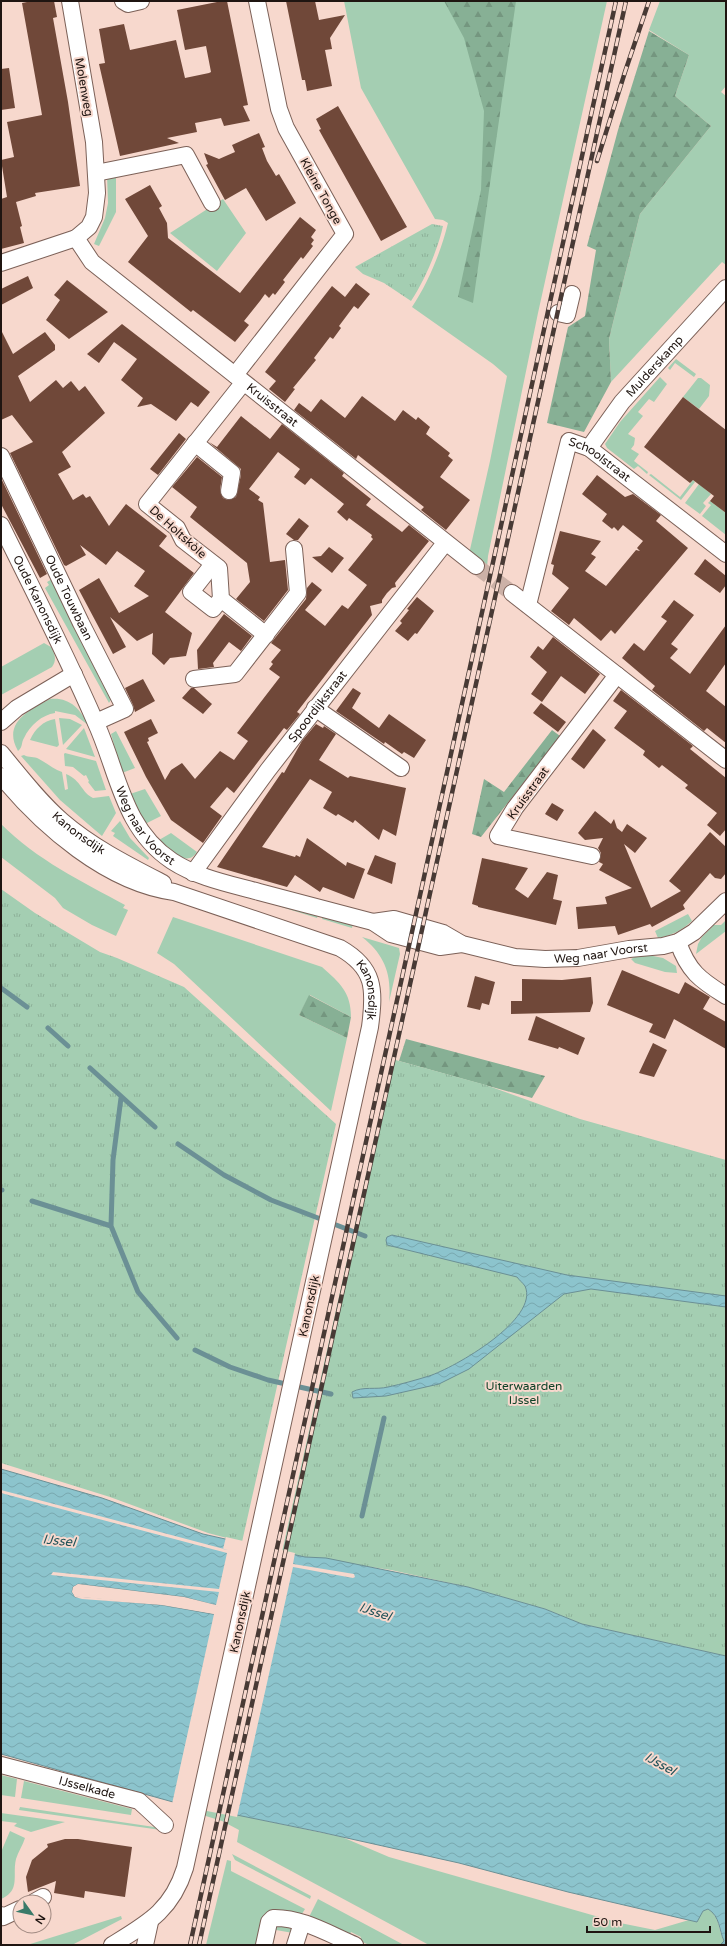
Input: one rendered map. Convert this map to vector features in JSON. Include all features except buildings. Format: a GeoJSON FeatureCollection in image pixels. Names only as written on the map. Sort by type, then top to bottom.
{"type":"FeatureCollection","features":[{"type":"Feature","properties":{"kind":"street","name":"Molenweg"},"geometry":{"type":"LineString","coordinates":[[1,263],[76,238],[89,227],[94,217],[97,204],[94,142],[72,1]]}},
{"type":"Feature","properties":{"kind":"street"},"geometry":{"type":"LineString","coordinates":[[123,1],[128,4],[141,1]]}},
{"type":"Feature","properties":{"kind":"street","name":"Kleine Tonge"},"geometry":{"type":"LineString","coordinates":[[239,379],[345,234],[284,122],[279,109],[257,1]]}},
{"type":"Feature","properties":{"kind":"street"},"geometry":{"type":"LineString","coordinates":[[96,173],[186,155],[212,202]]}},
{"type":"Feature","properties":{"kind":"street","name":"Kruisstraat"},"geometry":{"type":"LineString","coordinates":[[76,238],[92,262],[445,543],[476,566]]}},
{"type":"Feature","properties":{"kind":"street","name":"Mulderskamp"},"geometry":{"type":"LineString","coordinates":[[589,448],[622,402],[726,288]]}},
{"type":"Feature","properties":{"kind":"street"},"geometry":{"type":"LineString","coordinates":[[558,314],[567,315],[572,294]]}},
{"type":"Feature","properties":{"kind":"street","name":"De Holtskòle"},"geometry":{"type":"LineString","coordinates":[[213,564],[191,592],[213,609],[223,601],[219,568],[183,540],[177,528],[147,504],[195,443],[239,379]]}},
{"type":"Feature","properties":{"kind":"street","name":"Schoolstraat"},"geometry":{"type":"LineString","coordinates":[[528,605],[569,441],[589,448],[726,554]]}},
{"type":"Feature","properties":{"kind":"street"},"geometry":{"type":"LineString","coordinates":[[195,443],[232,473],[229,491]]}},
{"type":"Feature","properties":{"kind":"street","name":"Oude Touwbaan"},"geometry":{"type":"LineString","coordinates":[[1,456],[80,622],[125,709],[96,722]]}},
{"type":"Feature","properties":{"kind":"street","name":"Oude Kanonsdijk"},"geometry":{"type":"LineString","coordinates":[[1,525],[74,674]]}},
{"type":"Feature","properties":{"kind":"street","name":"Spoordijkstraat"},"geometry":{"type":"LineString","coordinates":[[193,873],[315,708],[445,543]]}},
{"type":"Feature","properties":{"kind":"street"},"geometry":{"type":"LineString","coordinates":[[194,679],[235,674],[298,593],[294,548]]}},
{"type":"Feature","properties":{"kind":"street"},"geometry":{"type":"LineString","coordinates":[[512,594],[726,760]]}},
{"type":"Feature","properties":{"kind":"street"},"geometry":{"type":"LineString","coordinates":[[223,601],[266,634]]}},
{"type":"Feature","properties":{"kind":"street"},"geometry":{"type":"LineString","coordinates":[[1,722],[17,708],[74,674]]}},
{"type":"Feature","properties":{"kind":"street","name":"Weg naar Voorst"},"geometry":{"type":"LineString","coordinates":[[74,674],[96,722],[117,785],[135,823],[147,839],[166,856],[193,873],[373,922],[391,934],[440,947],[462,944],[515,957],[561,959],[596,956],[629,949],[663,946],[678,942],[694,932],[726,901]]}},
{"type":"Feature","properties":{"kind":"street","name":"Kruisstraat"},"geometry":{"type":"LineString","coordinates":[[592,856],[498,836],[515,808],[617,675]]}},
{"type":"Feature","properties":{"kind":"street"},"geometry":{"type":"LineString","coordinates":[[315,708],[401,768]]}},
{"type":"Feature","properties":{"kind":"street","name":"Kanonsdijk"},"geometry":{"type":"LineString","coordinates":[[1,753],[39,798],[62,821],[93,845],[163,883],[174,892]]}},
{"type":"Feature","properties":{"kind":"street","name":"Kanonsdijk"},"geometry":{"type":"LineString","coordinates":[[1,776],[33,813],[87,855],[130,880],[148,887],[174,892],[202,903],[326,943],[350,954],[359,961],[370,979],[373,995],[370,1027],[190,1847],[181,1882],[164,1908],[150,1922],[112,1945]]}},
{"type":"Feature","properties":{"kind":"street"},"geometry":{"type":"LineString","coordinates":[[678,942],[684,959],[698,978],[726,996]]}},
{"type":"Feature","properties":{"kind":"street","name":"IJsselkade"},"geometry":{"type":"LineString","coordinates":[[1,1765],[139,1801],[165,1825]]}},
{"type":"Feature","properties":{"kind":"street"},"geometry":{"type":"LineString","coordinates":[[1,1915],[3,1917],[12,1913]]}},
{"type":"Feature","properties":{"kind":"street"},"geometry":{"type":"LineString","coordinates":[[264,1945],[269,1922],[273,1918],[282,1918],[302,1923],[355,1945]]}},
{"type":"Feature","properties":{"kind":"street"},"geometry":{"type":"LineString","coordinates":[[144,1945],[150,1922]]}},
{"type":"Feature","properties":{"kind":"street"},"geometry":{"type":"LineString","coordinates":[[294,1945],[302,1923]]}},
{"type":"Feature","properties":{"kind":"green space"},"geometry":{"type":"Polygon","coordinates":[[[344,1],[607,1],[538,313],[487,567],[469,554],[507,376],[493,364],[412,307],[433,267],[442,245],[448,223],[443,220],[435,219],[361,88],[344,1]]]}},
{"type":"Feature","properties":{"kind":"green space"},"geometry":{"type":"Polygon","coordinates":[[[444,1],[516,1],[473,303],[458,297],[481,190],[484,111],[464,38],[444,1]]]}},
{"type":"Feature","properties":{"kind":"green space"},"geometry":{"type":"Polygon","coordinates":[[[660,1],[726,1],[726,86],[721,92],[726,96],[726,265],[722,262],[611,382],[609,339],[640,214],[711,126],[675,96],[689,55],[649,30],[660,1]]]}},
{"type":"Feature","properties":{"kind":"green space"},"geometry":{"type":"Polygon","coordinates":[[[649,31],[689,55],[675,96],[711,126],[640,214],[609,339],[611,382],[584,432],[547,423],[568,327],[585,316],[596,250],[587,246],[618,130],[649,31]]]}},
{"type":"Feature","properties":{"kind":"green space"},"geometry":{"type":"Polygon","coordinates":[[[116,174],[116,212],[99,246],[94,244],[105,218],[108,203],[107,175],[116,174]]]}},
{"type":"Feature","properties":{"kind":"green space"},"geometry":{"type":"Polygon","coordinates":[[[223,199],[246,233],[217,271],[170,233],[223,199]]]}},
{"type":"Feature","properties":{"kind":"green space"},"geometry":{"type":"Polygon","coordinates":[[[432,224],[443,226],[441,235],[426,275],[411,301],[384,283],[363,274],[355,267],[432,224]]]}},
{"type":"Feature","properties":{"kind":"green space"},"geometry":{"type":"Polygon","coordinates":[[[676,359],[696,374],[694,377],[675,363],[670,370],[668,368],[676,359]]]}},
{"type":"Feature","properties":{"kind":"green space"},"geometry":{"type":"Polygon","coordinates":[[[660,377],[667,384],[654,402],[649,399],[638,412],[643,416],[628,434],[635,438],[634,445],[631,449],[639,454],[634,461],[648,472],[647,474],[638,466],[634,469],[607,448],[605,444],[620,422],[660,377]]]}},
{"type":"Feature","properties":{"kind":"green space"},"geometry":{"type":"Polygon","coordinates":[[[698,378],[701,378],[710,385],[709,396],[699,409],[683,397],[698,378]]]}},
{"type":"Feature","properties":{"kind":"green space"},"geometry":{"type":"Polygon","coordinates":[[[651,474],[680,497],[693,480],[695,482],[681,500],[649,475],[651,474]]]}},
{"type":"Feature","properties":{"kind":"green space"},"geometry":{"type":"Polygon","coordinates":[[[699,484],[711,494],[703,503],[706,506],[700,514],[685,503],[699,484]]]}},
{"type":"Feature","properties":{"kind":"green space"},"geometry":{"type":"Polygon","coordinates":[[[710,501],[726,513],[726,535],[702,516],[711,505],[708,503],[710,501]]]}},
{"type":"Feature","properties":{"kind":"green space"},"geometry":{"type":"Polygon","coordinates":[[[56,577],[71,610],[70,620],[103,685],[109,688],[112,698],[109,703],[45,588],[49,585],[47,582],[56,577]]]}},
{"type":"Feature","properties":{"kind":"green space"},"geometry":{"type":"Polygon","coordinates":[[[44,643],[51,647],[54,655],[55,662],[52,667],[1,695],[1,667],[44,643]]]}},
{"type":"Feature","properties":{"kind":"green space"},"geometry":{"type":"Polygon","coordinates":[[[50,699],[63,700],[73,705],[81,713],[88,725],[75,715],[55,711],[55,713],[41,718],[33,725],[18,751],[13,733],[16,725],[26,713],[50,699]]]}},
{"type":"Feature","properties":{"kind":"green space"},"geometry":{"type":"Polygon","coordinates":[[[59,718],[70,719],[82,725],[63,745],[59,718]]]}},
{"type":"Feature","properties":{"kind":"green space"},"geometry":{"type":"Polygon","coordinates":[[[55,719],[59,745],[57,747],[30,740],[34,732],[40,726],[55,719]]]}},
{"type":"Feature","properties":{"kind":"green space"},"geometry":{"type":"Polygon","coordinates":[[[84,728],[95,757],[66,749],[84,728]]]}},
{"type":"Feature","properties":{"kind":"green space"},"geometry":{"type":"Polygon","coordinates":[[[552,730],[560,736],[481,837],[472,834],[484,779],[504,792],[552,730]]]}},
{"type":"Feature","properties":{"kind":"green space"},"geometry":{"type":"Polygon","coordinates":[[[116,731],[135,768],[122,773],[111,734],[116,731]]]}},
{"type":"Feature","properties":{"kind":"green space"},"geometry":{"type":"Polygon","coordinates":[[[65,753],[96,761],[106,790],[95,791],[88,782],[89,781],[86,775],[84,776],[73,767],[65,766],[65,753]]]}},
{"type":"Feature","properties":{"kind":"green space"},"geometry":{"type":"Polygon","coordinates":[[[24,755],[37,758],[62,772],[65,790],[68,789],[66,774],[75,780],[89,796],[93,798],[109,796],[116,813],[102,836],[60,800],[21,756],[24,755]]]}},
{"type":"Feature","properties":{"kind":"green space"},"geometry":{"type":"Polygon","coordinates":[[[145,789],[161,816],[145,824],[130,794],[145,789]]]}},
{"type":"Feature","properties":{"kind":"green space"},"geometry":{"type":"Polygon","coordinates":[[[120,821],[130,838],[149,858],[148,860],[113,836],[115,833],[111,831],[120,821]]]}},
{"type":"Feature","properties":{"kind":"green space"},"geometry":{"type":"Polygon","coordinates":[[[1,824],[15,837],[44,859],[125,905],[123,908],[128,910],[116,936],[92,925],[63,908],[55,898],[1,857],[1,824]]]}},
{"type":"Feature","properties":{"kind":"green space"},"geometry":{"type":"Polygon","coordinates":[[[171,833],[197,852],[193,857],[183,858],[159,840],[171,833]]]}},
{"type":"Feature","properties":{"kind":"green space"},"geometry":{"type":"Polygon","coordinates":[[[1,889],[35,913],[100,952],[184,987],[336,1124],[242,1542],[208,1533],[110,1497],[1,1463],[1,889]]]}},
{"type":"Feature","properties":{"kind":"green space"},"geometry":{"type":"Polygon","coordinates":[[[275,903],[318,915],[317,918],[275,905],[275,903]]]}},
{"type":"Feature","properties":{"kind":"green space"},"geometry":{"type":"Polygon","coordinates":[[[688,914],[692,921],[672,934],[658,938],[655,931],[688,914]]]}},
{"type":"Feature","properties":{"kind":"green space"},"geometry":{"type":"Polygon","coordinates":[[[323,916],[353,924],[352,928],[322,919],[323,916]]]}},
{"type":"Feature","properties":{"kind":"green space"},"geometry":{"type":"Polygon","coordinates":[[[173,917],[322,967],[339,983],[347,994],[351,1017],[310,995],[299,1015],[347,1038],[331,1111],[174,964],[157,953],[173,917]]]}},
{"type":"Feature","properties":{"kind":"green space"},"geometry":{"type":"Polygon","coordinates":[[[726,920],[726,931],[696,954],[698,944],[702,937],[713,926],[712,925],[721,925],[726,920]]]}},
{"type":"Feature","properties":{"kind":"green space"},"geometry":{"type":"Polygon","coordinates":[[[362,937],[399,948],[400,954],[389,1002],[389,982],[385,965],[376,950],[362,937]]]}},
{"type":"Feature","properties":{"kind":"green space"},"geometry":{"type":"Polygon","coordinates":[[[648,955],[663,958],[676,966],[677,973],[665,972],[635,963],[631,959],[637,956],[648,955]]]}},
{"type":"Feature","properties":{"kind":"green space"},"geometry":{"type":"Polygon","coordinates":[[[309,995],[351,1017],[347,1038],[299,1015],[309,995]]]}},
{"type":"Feature","properties":{"kind":"green space"},"geometry":{"type":"Polygon","coordinates":[[[406,1039],[545,1076],[532,1098],[399,1061],[406,1039]]]}},
{"type":"Feature","properties":{"kind":"green space","name":"Uiterwaarden IJssel"},"geometry":{"type":"Polygon","coordinates":[[[392,1059],[486,1085],[580,1119],[726,1160],[726,1656],[582,1624],[545,1609],[468,1587],[391,1570],[282,1552],[392,1059]]]}},
{"type":"Feature","properties":{"kind":"green space"},"geometry":{"type":"Polygon","coordinates":[[[1,1775],[17,1779],[15,1797],[1,1795],[1,1775]]]}},
{"type":"Feature","properties":{"kind":"green space"},"geometry":{"type":"Polygon","coordinates":[[[24,1781],[132,1809],[131,1815],[21,1798],[24,1781]]]}},
{"type":"Feature","properties":{"kind":"green space"},"geometry":{"type":"Polygon","coordinates":[[[198,1805],[342,1837],[389,1857],[620,1923],[655,1930],[689,1920],[697,1922],[703,1911],[708,1909],[717,1919],[724,1941],[720,1945],[429,1945],[237,1842],[239,1830],[222,1821],[196,1813],[198,1805]]]}},
{"type":"Feature","properties":{"kind":"green space"},"geometry":{"type":"Polygon","coordinates":[[[20,1807],[161,1828],[161,1830],[19,1810],[20,1807]]]}},
{"type":"Feature","properties":{"kind":"green space"},"geometry":{"type":"Polygon","coordinates":[[[1,1813],[65,1822],[31,1832],[14,1826],[17,1823],[1,1821],[1,1813]]]}},
{"type":"Feature","properties":{"kind":"green space"},"geometry":{"type":"Polygon","coordinates":[[[10,1831],[25,1838],[16,1859],[13,1887],[7,1895],[1,1899],[1,1852],[10,1831]]]}},
{"type":"Feature","properties":{"kind":"green space"},"geometry":{"type":"Polygon","coordinates":[[[232,1854],[311,1896],[310,1899],[235,1860],[232,1854]]]}},
{"type":"Feature","properties":{"kind":"green space"},"geometry":{"type":"Polygon","coordinates":[[[227,1860],[231,1861],[231,1871],[305,1909],[300,1917],[283,1910],[277,1910],[258,1945],[206,1945],[227,1860]]]}},
{"type":"Feature","properties":{"kind":"green space"},"geometry":{"type":"Polygon","coordinates":[[[318,1899],[404,1945],[370,1945],[359,1941],[361,1937],[351,1932],[349,1936],[308,1919],[318,1899]]]}},
{"type":"Feature","properties":{"kind":"green space"},"geometry":{"type":"Polygon","coordinates":[[[121,1916],[122,1919],[72,1945],[27,1945],[121,1916]]]}},
{"type":"Feature","properties":{"kind":"green space"},"geometry":{"type":"Polygon","coordinates":[[[279,1924],[294,1930],[293,1933],[276,1930],[273,1945],[269,1945],[272,1928],[279,1924]]]}},
{"type":"Feature","properties":{"kind":"water"},"geometry":{"type":"Polygon","coordinates":[[[392,1235],[567,1275],[726,1296],[726,1307],[591,1289],[564,1294],[469,1369],[439,1384],[386,1396],[353,1398],[352,1392],[356,1390],[383,1388],[409,1382],[429,1376],[457,1363],[474,1353],[508,1327],[520,1313],[526,1299],[525,1286],[517,1277],[387,1245],[387,1237],[392,1235]]]}},
{"type":"Feature","properties":{"kind":"water","name":"IJssel"},"geometry":{"type":"Polygon","coordinates":[[[1,1469],[102,1498],[203,1534],[305,1557],[326,1558],[468,1587],[545,1609],[582,1624],[726,1656],[726,1945],[720,1945],[724,1941],[719,1924],[715,1915],[708,1909],[703,1911],[697,1922],[568,1892],[459,1863],[320,1832],[173,1802],[1,1754],[1,1469]],[[78,1584],[73,1587],[72,1592],[75,1597],[162,1605],[218,1615],[222,1612],[222,1607],[184,1597],[78,1584]]]}},
{"type":"Feature","properties":{"kind":"pier"},"geometry":{"type":"Polygon","coordinates":[[[1,1490],[223,1549],[226,1537],[295,1553],[293,1564],[354,1574],[355,1577],[353,1578],[293,1567],[237,1817],[172,1804],[214,1614],[162,1605],[82,1599],[75,1597],[72,1592],[73,1587],[78,1584],[184,1597],[216,1605],[219,1592],[51,1575],[53,1572],[219,1589],[227,1553],[1,1493],[1,1490]],[[78,1586],[75,1588],[74,1592],[76,1596],[83,1597],[162,1603],[217,1613],[220,1611],[218,1607],[183,1599],[78,1586]]]}},
{"type":"Feature","properties":{"kind":"waterway"},"geometry":{"type":"LineString","coordinates":[[1,988],[27,1007]]}},
{"type":"Feature","properties":{"kind":"waterway"},"geometry":{"type":"LineString","coordinates":[[48,1028],[68,1046]]}},
{"type":"Feature","properties":{"kind":"waterway"},"geometry":{"type":"LineString","coordinates":[[90,1068],[155,1127]]}},
{"type":"Feature","properties":{"kind":"waterway"},"geometry":{"type":"LineString","coordinates":[[121,1098],[113,1160],[111,1226],[138,1292],[177,1338]]}},
{"type":"Feature","properties":{"kind":"waterway"},"geometry":{"type":"LineString","coordinates":[[178,1144],[224,1175],[271,1200],[365,1236]]}},
{"type":"Feature","properties":{"kind":"waterway"},"geometry":{"type":"LineString","coordinates":[[32,1201],[111,1226]]}},
{"type":"Feature","properties":{"kind":"waterway"},"geometry":{"type":"LineString","coordinates":[[195,1350],[230,1367],[268,1380],[331,1394]]}},
{"type":"Feature","properties":{"kind":"waterway"},"geometry":{"type":"LineString","coordinates":[[362,1516],[384,1418]]}},
{"type":"Feature","properties":{"kind":"tunnel"},"geometry":{"type":"LineString","coordinates":[[476,566],[512,593]]}},
{"type":"Feature","properties":{"kind":"railway"},"geometry":{"type":"LineString","coordinates":[[190,1945],[616,1]]}},
{"type":"Feature","properties":{"kind":"railway"},"geometry":{"type":"LineString","coordinates":[[199,1945],[626,1]]}},
{"type":"Feature","properties":{"kind":"railway"},"geometry":{"type":"LineString","coordinates":[[597,161],[649,1]]}}]}
